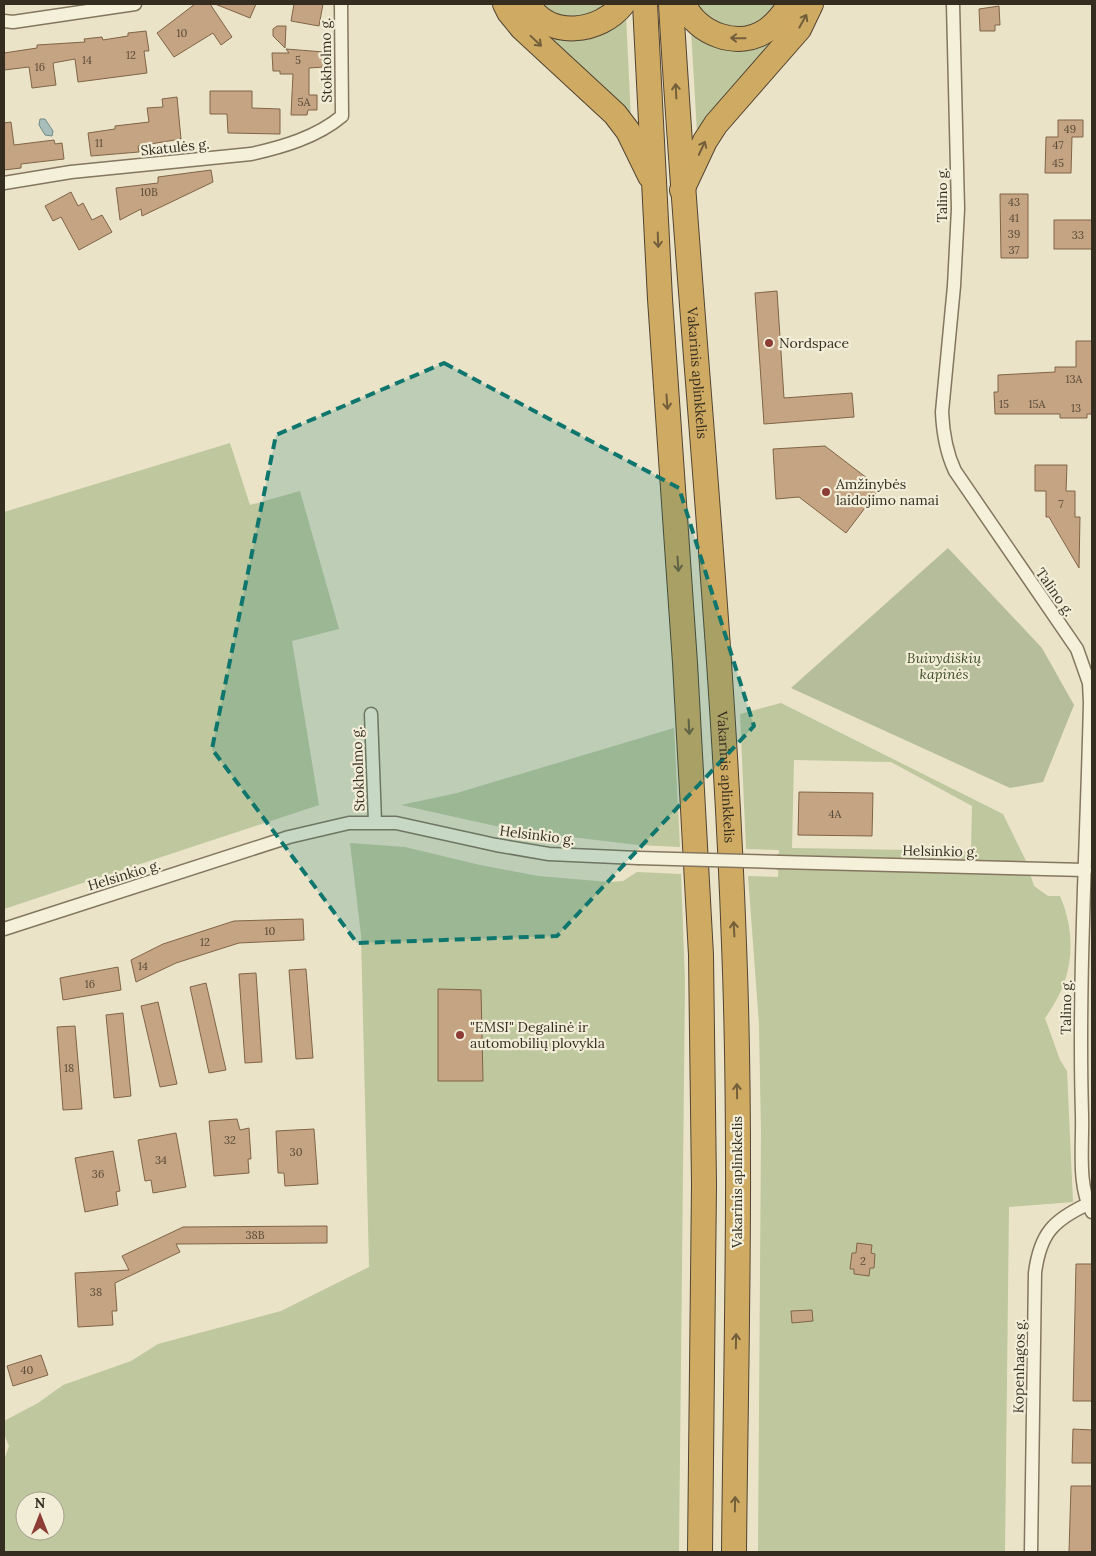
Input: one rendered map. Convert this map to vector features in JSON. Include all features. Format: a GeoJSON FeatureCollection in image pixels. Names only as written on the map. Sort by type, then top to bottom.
{"type":"FeatureCollection","features":[{"type":"Feature","properties":{"kind":"highway"},"geometry":{"type":"LineString","coordinates":[[505,4],[522,28],[615,114],[639,151],[656,191]]}},
{"type":"Feature","properties":{"kind":"highway"},"geometry":{"type":"LineString","coordinates":[[528,4],[545,21],[564,27],[585,28],[601,24],[623,4]]}},
{"type":"Feature","properties":{"kind":"highway"},"geometry":{"type":"LineString","coordinates":[[645,4],[660,299],[686,672],[701,955],[704,1185],[700,1552]]}},
{"type":"Feature","properties":{"kind":"highway","name":"Vakarinis aplinkkelis"},"geometry":{"type":"LineString","coordinates":[[670,4],[681,192],[719,664],[735,947],[738,1175],[734,1552]]}},
{"type":"Feature","properties":{"kind":"highway"},"geometry":{"type":"LineString","coordinates":[[684,4],[700,27],[721,37],[743,39],[765,32],[780,19],[790,4]]}},
{"type":"Feature","properties":{"kind":"highway"},"geometry":{"type":"LineString","coordinates":[[681,192],[705,141],[716,124],[799,29],[811,4]]}},
{"type":"Feature","properties":{"kind":"street"},"geometry":{"type":"LineString","coordinates":[[4,21],[13,22],[135,4]]}},
{"type":"Feature","properties":{"kind":"street","name":"Stokholmo g."},"geometry":{"type":"LineString","coordinates":[[340,4],[342,116]]}},
{"type":"Feature","properties":{"kind":"street","name":"Talino g."},"geometry":{"type":"LineString","coordinates":[[953,4],[958,209],[954,286],[942,412],[944,442],[955,471],[1077,649],[1084,666],[1090,702],[1080,1056],[1084,1179],[1090,1208]]}},
{"type":"Feature","properties":{"kind":"street","name":"Skatulės g."},"geometry":{"type":"LineString","coordinates":[[4,183],[71,172],[251,154],[277,149],[329,127],[342,116]]}},
{"type":"Feature","properties":{"kind":"street","name":"Stokholmo g."},"geometry":{"type":"LineString","coordinates":[[371,714],[375,822]]}},
{"type":"Feature","properties":{"kind":"street","name":"Helsinkio g."},"geometry":{"type":"LineString","coordinates":[[4,929],[315,829],[349,823],[375,822],[417,826],[496,845],[550,854],[1086,870]]}},
{"type":"Feature","properties":{"kind":"street","name":"Kopenhagos g."},"geometry":{"type":"LineString","coordinates":[[1031,1552],[1035,1283],[1038,1253],[1044,1237],[1056,1222],[1090,1208]]}},
{"type":"Feature","properties":{"kind":"highlighted area"},"geometry":{"type":"Polygon","coordinates":[[[444,363],[679,488],[754,726],[557,936],[357,943],[212,749],[276,435],[444,363]]]}},
{"type":"Feature","properties":{"kind":"green space"},"geometry":{"type":"Polygon","coordinates":[[[539,4],[609,4],[588,17],[559,17],[539,4]]]}},
{"type":"Feature","properties":{"kind":"green space"},"geometry":{"type":"Polygon","coordinates":[[[693,4],[781,4],[760,24],[736,31],[707,21],[693,4]]]}},
{"type":"Feature","properties":{"kind":"green space"},"geometry":{"type":"Polygon","coordinates":[[[626,16],[631,119],[539,28],[564,36],[586,39],[606,33],[626,16]]]}},
{"type":"Feature","properties":{"kind":"green space"},"geometry":{"type":"Polygon","coordinates":[[[691,30],[748,49],[761,47],[779,35],[697,132],[691,30]]]}},
{"type":"Feature","properties":{"kind":"green space"},"geometry":{"type":"Polygon","coordinates":[[[230,443],[250,505],[300,491],[339,629],[292,641],[319,805],[4,909],[4,512],[230,443]]]}},
{"type":"Feature","properties":{"kind":"green space","name":"Buivydiškių kapinės"},"geometry":{"type":"Polygon","coordinates":[[[948,548],[1042,648],[1074,705],[1043,782],[1010,788],[791,688],[948,548]]]}},
{"type":"Feature","properties":{"kind":"green space"},"geometry":{"type":"Polygon","coordinates":[[[781,703],[1003,814],[1026,861],[1034,886],[1048,896],[1060,896],[1066,912],[1071,943],[1070,959],[1062,989],[1045,1018],[1060,1060],[1067,1071],[1073,1202],[1009,1207],[1005,1552],[758,1552],[761,1134],[759,1024],[748,876],[778,877],[779,850],[746,849],[740,714],[781,703]],[[794,760],[792,848],[971,851],[972,806],[891,762],[794,760]]]}},
{"type":"Feature","properties":{"kind":"green space"},"geometry":{"type":"Polygon","coordinates":[[[674,728],[680,847],[638,845],[513,830],[401,805],[457,793],[674,728]]]}},
{"type":"Feature","properties":{"kind":"green space"},"geometry":{"type":"Polygon","coordinates":[[[350,843],[405,847],[480,865],[538,876],[609,882],[623,881],[637,872],[681,874],[685,981],[679,1552],[4,1552],[4,1460],[9,1446],[4,1434],[4,1421],[38,1403],[63,1385],[131,1361],[158,1344],[281,1311],[369,1267],[361,935],[350,843]]]}},
{"type":"Feature","properties":{"kind":"water"},"geometry":{"type":"Polygon","coordinates":[[[40,119],[45,119],[53,131],[52,136],[45,135],[39,125],[40,119]]]}},
{"type":"Feature","properties":{"kind":"building"},"geometry":{"type":"Polygon","coordinates":[[[195,4],[210,4],[232,37],[221,45],[213,33],[174,57],[157,33],[195,4]]]}},
{"type":"Feature","properties":{"kind":"building"},"geometry":{"type":"Polygon","coordinates":[[[215,4],[256,4],[250,18],[215,4]]]}},
{"type":"Feature","properties":{"kind":"building"},"geometry":{"type":"Polygon","coordinates":[[[294,4],[323,4],[319,26],[291,21],[294,4]]]}},
{"type":"Feature","properties":{"kind":"building"},"geometry":{"type":"Polygon","coordinates":[[[999,6],[1000,25],[995,25],[995,31],[980,31],[979,9],[999,6]]]}},
{"type":"Feature","properties":{"kind":"building"},"geometry":{"type":"Polygon","coordinates":[[[277,26],[286,26],[285,48],[273,36],[273,29],[277,26]]]}},
{"type":"Feature","properties":{"kind":"building"},"geometry":{"type":"Polygon","coordinates":[[[146,31],[149,51],[144,51],[147,73],[78,82],[75,59],[53,63],[56,85],[32,88],[29,67],[4,70],[4,53],[37,48],[37,45],[85,42],[84,39],[102,37],[103,40],[128,36],[128,33],[146,31]]]}},
{"type":"Feature","properties":{"kind":"building"},"geometry":{"type":"Polygon","coordinates":[[[286,49],[324,52],[324,67],[309,68],[309,95],[317,95],[317,110],[308,110],[307,115],[291,115],[293,74],[280,74],[280,71],[273,71],[272,53],[289,53],[286,49]]]}},
{"type":"Feature","properties":{"kind":"building"},"geometry":{"type":"Polygon","coordinates":[[[210,91],[252,91],[252,108],[280,109],[280,134],[228,133],[227,114],[210,114],[210,91]]]}},
{"type":"Feature","properties":{"kind":"building"},"geometry":{"type":"Polygon","coordinates":[[[177,97],[181,139],[138,146],[139,152],[91,156],[88,133],[115,129],[115,126],[149,122],[147,108],[163,107],[162,99],[177,97]]]}},
{"type":"Feature","properties":{"kind":"building"},"geometry":{"type":"Polygon","coordinates":[[[1058,120],[1083,120],[1083,137],[1072,137],[1071,173],[1045,173],[1046,137],[1058,137],[1058,120]]]}},
{"type":"Feature","properties":{"kind":"building"},"geometry":{"type":"Polygon","coordinates":[[[11,122],[14,145],[54,140],[55,144],[62,143],[64,159],[21,164],[21,168],[4,170],[4,123],[11,122]]]}},
{"type":"Feature","properties":{"kind":"building"},"geometry":{"type":"Polygon","coordinates":[[[211,170],[213,182],[142,216],[141,209],[120,220],[116,188],[158,183],[158,177],[211,170]]]}},
{"type":"Feature","properties":{"kind":"building"},"geometry":{"type":"Polygon","coordinates":[[[71,192],[78,206],[83,203],[92,220],[102,215],[112,232],[79,250],[61,217],[53,221],[45,206],[71,192]]]}},
{"type":"Feature","properties":{"kind":"building"},"geometry":{"type":"Polygon","coordinates":[[[1000,194],[1028,194],[1028,258],[1001,258],[1000,194]]]}},
{"type":"Feature","properties":{"kind":"building"},"geometry":{"type":"Polygon","coordinates":[[[1054,220],[1092,220],[1092,249],[1054,249],[1054,220]]]}},
{"type":"Feature","properties":{"kind":"building","name":"Nordspace"},"geometry":{"type":"Polygon","coordinates":[[[777,291],[784,398],[852,393],[854,417],[764,424],[755,293],[777,291]]]}},
{"type":"Feature","properties":{"kind":"building"},"geometry":{"type":"Polygon","coordinates":[[[1076,341],[1092,341],[1092,414],[1087,414],[1087,418],[1060,418],[1060,414],[995,414],[994,392],[998,392],[998,375],[1055,372],[1055,367],[1076,367],[1076,341]]]}},
{"type":"Feature","properties":{"kind":"building","name":"Amžinybės laidojimo namai"},"geometry":{"type":"Polygon","coordinates":[[[825,446],[880,488],[846,533],[799,497],[776,499],[773,449],[825,446]]]}},
{"type":"Feature","properties":{"kind":"building"},"geometry":{"type":"Polygon","coordinates":[[[1035,465],[1067,465],[1066,491],[1075,491],[1075,517],[1080,517],[1079,568],[1049,517],[1046,517],[1046,491],[1035,491],[1035,465]]]}},
{"type":"Feature","properties":{"kind":"building"},"geometry":{"type":"Polygon","coordinates":[[[799,792],[873,793],[872,836],[798,835],[799,792]]]}},
{"type":"Feature","properties":{"kind":"building"},"geometry":{"type":"Polygon","coordinates":[[[303,919],[304,940],[239,943],[176,963],[136,982],[131,960],[163,944],[234,921],[303,919]]]}},
{"type":"Feature","properties":{"kind":"building"},"geometry":{"type":"Polygon","coordinates":[[[118,967],[121,990],[63,1000],[60,978],[118,967]]]}},
{"type":"Feature","properties":{"kind":"building"},"geometry":{"type":"Polygon","coordinates":[[[306,969],[313,1058],[296,1059],[289,970],[306,969]]]}},
{"type":"Feature","properties":{"kind":"building"},"geometry":{"type":"Polygon","coordinates":[[[256,973],[262,1062],[245,1063],[239,974],[256,973]]]}},
{"type":"Feature","properties":{"kind":"building"},"geometry":{"type":"Polygon","coordinates":[[[206,983],[226,1070],[209,1073],[190,987],[206,983]]]}},
{"type":"Feature","properties":{"kind":"building","name":"\"EMSI\" Degalinė ir automobilių plovykla"},"geometry":{"type":"Polygon","coordinates":[[[438,989],[481,990],[483,1081],[438,1081],[438,989]]]}},
{"type":"Feature","properties":{"kind":"building"},"geometry":{"type":"Polygon","coordinates":[[[158,1002],[177,1084],[160,1087],[141,1006],[158,1002]]]}},
{"type":"Feature","properties":{"kind":"building"},"geometry":{"type":"Polygon","coordinates":[[[123,1013],[131,1096],[114,1098],[106,1015],[123,1013]]]}},
{"type":"Feature","properties":{"kind":"building"},"geometry":{"type":"Polygon","coordinates":[[[75,1026],[82,1109],[63,1110],[57,1027],[75,1026]]]}},
{"type":"Feature","properties":{"kind":"building"},"geometry":{"type":"Polygon","coordinates":[[[237,1119],[240,1130],[249,1128],[251,1159],[248,1159],[249,1173],[214,1176],[209,1121],[237,1119]]]}},
{"type":"Feature","properties":{"kind":"building"},"geometry":{"type":"Polygon","coordinates":[[[314,1129],[318,1184],[285,1186],[284,1173],[278,1173],[276,1131],[314,1129]]]}},
{"type":"Feature","properties":{"kind":"building"},"geometry":{"type":"Polygon","coordinates":[[[176,1133],[186,1187],[153,1193],[151,1180],[145,1181],[138,1140],[176,1133]]]}},
{"type":"Feature","properties":{"kind":"building"},"geometry":{"type":"Polygon","coordinates":[[[113,1151],[120,1191],[116,1192],[118,1205],[85,1212],[75,1158],[113,1151]]]}},
{"type":"Feature","properties":{"kind":"building"},"geometry":{"type":"Polygon","coordinates":[[[327,1226],[327,1243],[176,1244],[180,1252],[115,1283],[117,1311],[112,1311],[113,1325],[78,1327],[75,1273],[129,1270],[122,1256],[183,1227],[327,1226]]]}},
{"type":"Feature","properties":{"kind":"building"},"geometry":{"type":"Polygon","coordinates":[[[857,1243],[872,1245],[871,1253],[875,1254],[874,1268],[870,1268],[869,1276],[854,1274],[854,1269],[850,1269],[852,1253],[856,1253],[857,1243]]]}},
{"type":"Feature","properties":{"kind":"building"},"geometry":{"type":"Polygon","coordinates":[[[1076,1264],[1092,1264],[1092,1401],[1073,1401],[1076,1264]]]}},
{"type":"Feature","properties":{"kind":"building"},"geometry":{"type":"Polygon","coordinates":[[[812,1310],[813,1321],[792,1323],[791,1311],[812,1310]]]}},
{"type":"Feature","properties":{"kind":"building"},"geometry":{"type":"Polygon","coordinates":[[[41,1355],[48,1375],[13,1386],[7,1366],[41,1355]]]}},
{"type":"Feature","properties":{"kind":"building"},"geometry":{"type":"Polygon","coordinates":[[[1073,1429],[1092,1430],[1092,1463],[1072,1463],[1073,1429]]]}},
{"type":"Feature","properties":{"kind":"building"},"geometry":{"type":"Polygon","coordinates":[[[1071,1486],[1092,1486],[1092,1552],[1069,1552],[1071,1486]]]}},
{"type":"Feature","properties":{"kind":"place","name":"Nordspace"},"geometry":{"type":"Point","coordinates":[769,343]}},
{"type":"Feature","properties":{"kind":"place","name":"Amžinybės laidojimo namai"},"geometry":{"type":"Point","coordinates":[826,492]}},
{"type":"Feature","properties":{"kind":"place","name":"\"EMSI\" Degalinė ir automobilių plovykla"},"geometry":{"type":"Point","coordinates":[460,1035]}}]}
